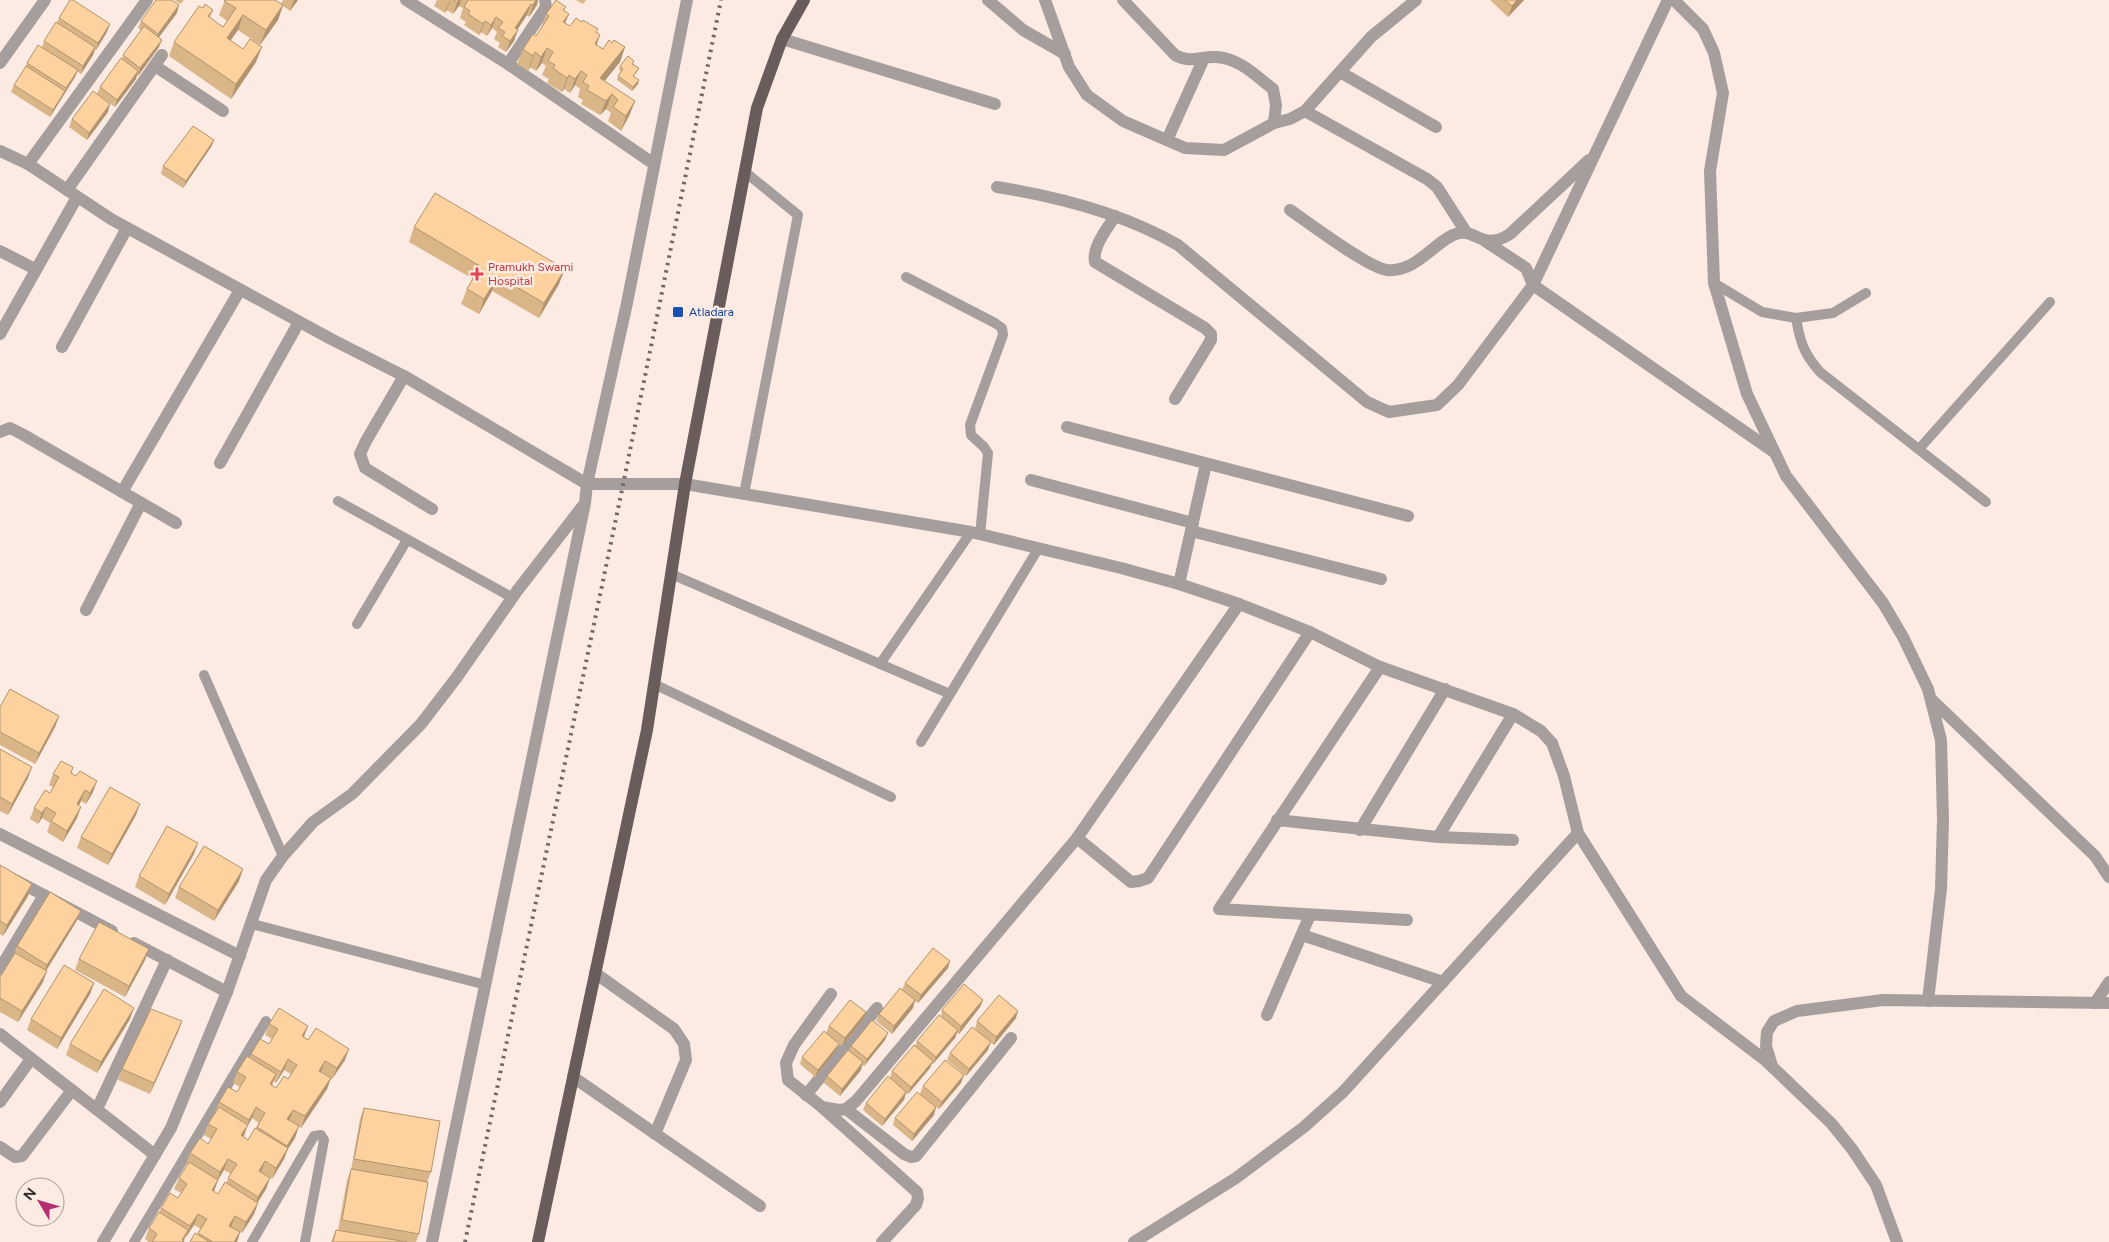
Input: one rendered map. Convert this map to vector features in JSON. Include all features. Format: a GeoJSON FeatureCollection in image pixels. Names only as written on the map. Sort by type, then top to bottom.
{"type":"FeatureCollection","features":[{"type":"Feature","properties":{"kind":"main road"},"geometry":{"type":"LineString","coordinates":[[538,1242],[647,730],[685,484],[757,108],[782,39],[804,0]]}},
{"type":"Feature","properties":{"kind":"street"},"geometry":{"type":"LineString","coordinates":[[0,63],[45,0]]}},
{"type":"Feature","properties":{"kind":"street"},"geometry":{"type":"LineString","coordinates":[[28,164],[147,0]]}},
{"type":"Feature","properties":{"kind":"street"},"geometry":{"type":"LineString","coordinates":[[406,0],[508,64],[654,164]]}},
{"type":"Feature","properties":{"kind":"street"},"geometry":{"type":"LineString","coordinates":[[508,64],[546,7],[545,0]]}},
{"type":"Feature","properties":{"kind":"street"},"geometry":{"type":"LineString","coordinates":[[432,1242],[585,504],[587,484],[627,303],[687,0]]}},
{"type":"Feature","properties":{"kind":"street"},"geometry":{"type":"LineString","coordinates":[[988,0],[1023,30],[1065,54]]}},
{"type":"Feature","properties":{"kind":"street"},"geometry":{"type":"LineString","coordinates":[[1045,0],[1070,67],[1087,95],[1123,120],[1185,148],[1224,150],[1274,123],[1290,119],[1304,111],[1371,37],[1416,0]]}},
{"type":"Feature","properties":{"kind":"street"},"geometry":{"type":"LineString","coordinates":[[1123,0],[1175,55],[1184,60],[1217,57],[1235,61],[1273,89],[1276,105],[1274,123]]}},
{"type":"Feature","properties":{"kind":"street"},"geometry":{"type":"LineString","coordinates":[[997,187],[1067,200],[1156,232],[1178,245],[1367,402],[1389,412],[1437,405],[1458,385],[1534,285],[1668,0]]}},
{"type":"Feature","properties":{"kind":"street"},"geometry":{"type":"LineString","coordinates":[[1677,2],[1703,29],[1714,53],[1722,93],[1710,171],[1714,283],[1747,394],[1786,476],[1883,603],[1903,638],[1931,699],[1940,740],[1943,819],[1941,889],[1928,1001]]}},
{"type":"Feature","properties":{"kind":"street"},"geometry":{"type":"LineString","coordinates":[[782,39],[994,104]]}},
{"type":"Feature","properties":{"kind":"street"},"geometry":{"type":"LineString","coordinates":[[67,190],[162,55]]}},
{"type":"Feature","properties":{"kind":"street"},"geometry":{"type":"LineString","coordinates":[[1166,140],[1204,58]]}},
{"type":"Feature","properties":{"kind":"street"},"geometry":{"type":"LineString","coordinates":[[155,66],[223,111]]}},
{"type":"Feature","properties":{"kind":"street"},"geometry":{"type":"LineString","coordinates":[[1340,72],[1436,127]]}},
{"type":"Feature","properties":{"kind":"street"},"geometry":{"type":"LineString","coordinates":[[1304,111],[1427,179],[1437,187],[1466,232],[1485,241],[1526,268],[1534,285],[1774,452]]}},
{"type":"Feature","properties":{"kind":"street"},"geometry":{"type":"LineString","coordinates":[[0,151],[28,164],[127,228],[299,322],[404,376],[587,484],[685,484],[975,533],[1179,584],[1239,604],[1310,632],[1380,666],[1513,714],[1541,731],[1552,743],[1564,776],[1578,833],[1681,996],[1745,1043],[1772,1066],[1831,1124],[1852,1149],[1876,1185],[1897,1242]]}},
{"type":"Feature","properties":{"kind":"street"},"geometry":{"type":"LineString","coordinates":[[1485,241],[1499,241],[1510,234],[1595,154]]}},
{"type":"Feature","properties":{"kind":"street"},"geometry":{"type":"LineString","coordinates":[[0,334],[35,269],[78,197]]}},
{"type":"Feature","properties":{"kind":"street"},"geometry":{"type":"LineString","coordinates":[[1290,210],[1370,264],[1387,270],[1406,267],[1454,235],[1466,232]]}},
{"type":"Feature","properties":{"kind":"street"},"geometry":{"type":"LineString","coordinates":[[1115,216],[1096,249],[1095,262],[1205,328],[1211,334],[1210,340],[1175,399]]}},
{"type":"Feature","properties":{"kind":"street"},"geometry":{"type":"LineString","coordinates":[[62,347],[127,228]]}},
{"type":"Feature","properties":{"kind":"street"},"geometry":{"type":"LineString","coordinates":[[0,251],[35,269]]}},
{"type":"Feature","properties":{"kind":"street"},"geometry":{"type":"LineString","coordinates":[[122,492],[240,290]]}},
{"type":"Feature","properties":{"kind":"street"},"geometry":{"type":"LineString","coordinates":[[220,463],[299,322]]}},
{"type":"Feature","properties":{"kind":"street"},"geometry":{"type":"LineString","coordinates":[[404,376],[360,454],[365,468],[432,509]]}},
{"type":"Feature","properties":{"kind":"street"},"geometry":{"type":"LineString","coordinates":[[1067,427],[1408,516]]}},
{"type":"Feature","properties":{"kind":"street"},"geometry":{"type":"LineString","coordinates":[[0,432],[10,428],[22,434],[176,523]]}},
{"type":"Feature","properties":{"kind":"street"},"geometry":{"type":"LineString","coordinates":[[1179,584],[1206,464]]}},
{"type":"Feature","properties":{"kind":"street"},"geometry":{"type":"LineString","coordinates":[[1031,480],[1192,527],[1382,578]]}},
{"type":"Feature","properties":{"kind":"street"},"geometry":{"type":"LineString","coordinates":[[86,610],[141,503]]}},
{"type":"Feature","properties":{"kind":"street"},"geometry":{"type":"LineString","coordinates":[[103,1242],[171,1128],[227,992],[266,880],[282,856],[313,822],[352,794],[420,724],[457,677],[512,598],[585,504]]}},
{"type":"Feature","properties":{"kind":"street"},"geometry":{"type":"LineString","coordinates":[[822,1108],[846,1109],[856,1101],[1077,838],[1239,604]]}},
{"type":"Feature","properties":{"kind":"street"},"geometry":{"type":"LineString","coordinates":[[1077,838],[1131,882],[1148,878],[1310,632]]}},
{"type":"Feature","properties":{"kind":"street"},"geometry":{"type":"LineString","coordinates":[[1380,666],[1219,909],[1406,920]]}},
{"type":"Feature","properties":{"kind":"street"},"geometry":{"type":"LineString","coordinates":[[1360,830],[1445,690]]}},
{"type":"Feature","properties":{"kind":"street"},"geometry":{"type":"LineString","coordinates":[[1931,699],[2095,856],[2109,877]]}},
{"type":"Feature","properties":{"kind":"street"},"geometry":{"type":"LineString","coordinates":[[1438,837],[1513,714]]}},
{"type":"Feature","properties":{"kind":"street"},"geometry":{"type":"LineString","coordinates":[[1277,820],[1438,837],[1513,840]]}},
{"type":"Feature","properties":{"kind":"street"},"geometry":{"type":"LineString","coordinates":[[1134,1242],[1236,1178],[1304,1126],[1343,1092],[1578,833]]}},
{"type":"Feature","properties":{"kind":"street"},"geometry":{"type":"LineString","coordinates":[[0,834],[240,956]]}},
{"type":"Feature","properties":{"kind":"street"},"geometry":{"type":"LineString","coordinates":[[0,872],[227,992]]}},
{"type":"Feature","properties":{"kind":"street"},"geometry":{"type":"LineString","coordinates":[[0,969],[44,895]]}},
{"type":"Feature","properties":{"kind":"street"},"geometry":{"type":"LineString","coordinates":[[1268,1016],[1310,915]]}},
{"type":"Feature","properties":{"kind":"street"},"geometry":{"type":"LineString","coordinates":[[1302,934],[1443,982]]}},
{"type":"Feature","properties":{"kind":"street"},"geometry":{"type":"LineString","coordinates":[[96,1109],[167,960]]}},
{"type":"Feature","properties":{"kind":"street"},"geometry":{"type":"LineString","coordinates":[[595,973],[674,1029],[684,1044],[686,1060],[655,1134]]}},
{"type":"Feature","properties":{"kind":"street"},"geometry":{"type":"LineString","coordinates":[[2095,1003],[2109,982]]}},
{"type":"Feature","properties":{"kind":"street"},"geometry":{"type":"LineString","coordinates":[[831,994],[794,1044],[786,1063],[788,1080],[917,1192],[916,1205],[882,1242]]}},
{"type":"Feature","properties":{"kind":"street"},"geometry":{"type":"LineString","coordinates":[[1772,1066],[1766,1046],[1767,1032],[1774,1021],[1798,1010],[1883,1000],[2109,1003]]}},
{"type":"Feature","properties":{"kind":"street"},"geometry":{"type":"LineString","coordinates":[[806,1095],[877,1008]]}},
{"type":"Feature","properties":{"kind":"street"},"geometry":{"type":"LineString","coordinates":[[0,1034],[155,1155]]}},
{"type":"Feature","properties":{"kind":"street"},"geometry":{"type":"LineString","coordinates":[[846,1109],[904,1154],[911,1157],[916,1156],[1011,1038]]}},
{"type":"Feature","properties":{"kind":"street"},"geometry":{"type":"LineString","coordinates":[[0,1102],[32,1059]]}},
{"type":"Feature","properties":{"kind":"street"},"geometry":{"type":"LineString","coordinates":[[573,1077],[760,1206]]}},
{"type":"Feature","properties":{"kind":"street"},"geometry":{"type":"LineString","coordinates":[[0,1147],[15,1157],[22,1156],[72,1090]]}},
{"type":"Feature","properties":{"kind":"lane"},"geometry":{"type":"LineString","coordinates":[[744,494],[798,215],[745,172]]}},
{"type":"Feature","properties":{"kind":"lane"},"geometry":{"type":"LineString","coordinates":[[880,664],[975,533],[988,453],[971,435],[970,425],[1003,335],[1002,328],[906,277]]}},
{"type":"Feature","properties":{"kind":"lane"},"geometry":{"type":"LineString","coordinates":[[1714,283],[1762,312],[1796,318],[1833,313],[1866,293]]}},
{"type":"Feature","properties":{"kind":"lane"},"geometry":{"type":"LineString","coordinates":[[1919,449],[2050,302]]}},
{"type":"Feature","properties":{"kind":"lane"},"geometry":{"type":"LineString","coordinates":[[1796,318],[1799,339],[1807,357],[1820,372],[1986,502]]}},
{"type":"Feature","properties":{"kind":"lane"},"geometry":{"type":"LineString","coordinates":[[338,501],[512,598]]}},
{"type":"Feature","properties":{"kind":"lane"},"geometry":{"type":"LineString","coordinates":[[357,624],[407,540]]}},
{"type":"Feature","properties":{"kind":"lane"},"geometry":{"type":"LineString","coordinates":[[921,742],[1038,549]]}},
{"type":"Feature","properties":{"kind":"lane"},"geometry":{"type":"LineString","coordinates":[[671,574],[950,694]]}},
{"type":"Feature","properties":{"kind":"lane"},"geometry":{"type":"LineString","coordinates":[[204,675],[282,856]]}},
{"type":"Feature","properties":{"kind":"lane"},"geometry":{"type":"LineString","coordinates":[[654,684],[891,796]]}},
{"type":"Feature","properties":{"kind":"lane"},"geometry":{"type":"LineString","coordinates":[[252,924],[486,985]]}},
{"type":"Feature","properties":{"kind":"lane"},"geometry":{"type":"LineString","coordinates":[[134,1242],[266,1022]]}},
{"type":"Feature","properties":{"kind":"lane"},"geometry":{"type":"LineString","coordinates":[[252,1242],[314,1136],[321,1135],[324,1140],[305,1242]]}},
{"type":"Feature","properties":{"kind":"building"},"geometry":{"type":"Polygon","coordinates":[[[70,0],[73,0],[110,24],[98,43],[59,18],[70,0]]]}},
{"type":"Feature","properties":{"kind":"building"},"geometry":{"type":"Polygon","coordinates":[[[156,0],[172,0],[179,5],[158,34],[141,21],[156,0]]]}},
{"type":"Feature","properties":{"kind":"building"},"geometry":{"type":"Polygon","coordinates":[[[225,0],[275,0],[283,5],[266,30],[243,15],[227,38],[243,49],[250,39],[262,47],[236,84],[174,42],[199,6],[203,8],[205,4],[213,10],[208,16],[223,27],[236,8],[225,0]]]}},
{"type":"Feature","properties":{"kind":"building"},"geometry":{"type":"Polygon","coordinates":[[[468,0],[536,0],[533,5],[531,4],[515,28],[518,30],[510,41],[502,36],[505,32],[498,28],[503,22],[496,17],[491,25],[485,21],[483,24],[468,14],[470,11],[464,7],[468,0]]]}},
{"type":"Feature","properties":{"kind":"building"},"geometry":{"type":"Polygon","coordinates":[[[556,0],[566,7],[563,10],[569,14],[563,22],[570,26],[576,18],[598,29],[596,32],[600,35],[595,44],[603,49],[609,40],[612,43],[614,40],[625,47],[600,78],[635,101],[626,116],[613,107],[618,100],[612,94],[606,101],[587,90],[589,86],[583,82],[587,75],[581,71],[575,79],[569,75],[567,78],[553,68],[555,65],[548,61],[553,52],[547,48],[541,57],[535,52],[533,56],[523,49],[533,34],[536,36],[549,16],[546,14],[556,0]]]}},
{"type":"Feature","properties":{"kind":"building"},"geometry":{"type":"Polygon","coordinates":[[[1505,0],[1517,0],[1512,6],[1505,0]]]}},
{"type":"Feature","properties":{"kind":"building"},"geometry":{"type":"Polygon","coordinates":[[[56,22],[95,47],[83,66],[44,41],[56,22]]]}},
{"type":"Feature","properties":{"kind":"building"},"geometry":{"type":"Polygon","coordinates":[[[144,26],[162,40],[140,68],[123,55],[144,26]]]}},
{"type":"Feature","properties":{"kind":"building"},"geometry":{"type":"Polygon","coordinates":[[[38,45],[78,70],[66,88],[27,63],[38,45]]]}},
{"type":"Feature","properties":{"kind":"building"},"geometry":{"type":"Polygon","coordinates":[[[628,56],[634,61],[632,64],[639,68],[633,76],[639,80],[633,87],[618,76],[623,69],[620,66],[628,56]]]}},
{"type":"Feature","properties":{"kind":"building"},"geometry":{"type":"Polygon","coordinates":[[[121,58],[138,71],[117,100],[100,87],[121,58]]]}},
{"type":"Feature","properties":{"kind":"building"},"geometry":{"type":"Polygon","coordinates":[[[26,66],[65,91],[53,110],[14,85],[26,66]]]}},
{"type":"Feature","properties":{"kind":"building"},"geometry":{"type":"Polygon","coordinates":[[[93,91],[110,104],[89,133],[72,119],[93,91]]]}},
{"type":"Feature","properties":{"kind":"building"},"geometry":{"type":"Polygon","coordinates":[[[193,126],[214,140],[186,181],[163,166],[193,126]]]}},
{"type":"Feature","properties":{"kind":"building"},"geometry":{"type":"Polygon","coordinates":[[[435,193],[565,269],[544,303],[498,276],[484,299],[467,289],[480,266],[414,227],[435,193]]]}},
{"type":"Feature","properties":{"kind":"building"},"geometry":{"type":"Polygon","coordinates":[[[10,689],[59,716],[39,753],[0,732],[0,707],[10,689]]]}},
{"type":"Feature","properties":{"kind":"building"},"geometry":{"type":"Polygon","coordinates":[[[0,749],[32,767],[12,804],[0,797],[0,749]]]}},
{"type":"Feature","properties":{"kind":"building"},"geometry":{"type":"Polygon","coordinates":[[[61,761],[73,767],[71,773],[76,776],[80,771],[97,781],[90,793],[85,790],[77,804],[81,807],[67,831],[51,821],[56,813],[46,807],[42,813],[34,808],[45,790],[50,793],[59,777],[53,774],[61,761]]]}},
{"type":"Feature","properties":{"kind":"building"},"geometry":{"type":"Polygon","coordinates":[[[110,787],[140,804],[112,854],[81,837],[110,787]]]}},
{"type":"Feature","properties":{"kind":"building"},"geometry":{"type":"Polygon","coordinates":[[[167,826],[198,843],[169,894],[139,876],[167,826]]]}},
{"type":"Feature","properties":{"kind":"building"},"geometry":{"type":"Polygon","coordinates":[[[204,846],[243,869],[218,910],[179,887],[204,846]]]}},
{"type":"Feature","properties":{"kind":"building"},"geometry":{"type":"Polygon","coordinates":[[[0,865],[32,884],[7,925],[0,921],[0,865]]]}},
{"type":"Feature","properties":{"kind":"building"},"geometry":{"type":"Polygon","coordinates":[[[50,892],[81,911],[47,965],[17,946],[50,892]]]}},
{"type":"Feature","properties":{"kind":"building"},"geometry":{"type":"Polygon","coordinates":[[[99,922],[149,949],[129,986],[79,959],[99,922]]]}},
{"type":"Feature","properties":{"kind":"building"},"geometry":{"type":"Polygon","coordinates":[[[933,948],[950,961],[921,995],[905,983],[933,948]]]}},
{"type":"Feature","properties":{"kind":"building"},"geometry":{"type":"Polygon","coordinates":[[[15,953],[47,971],[22,1011],[0,998],[0,977],[15,953]]]}},
{"type":"Feature","properties":{"kind":"building"},"geometry":{"type":"Polygon","coordinates":[[[64,965],[94,983],[61,1038],[31,1019],[64,965]]]}},
{"type":"Feature","properties":{"kind":"building"},"geometry":{"type":"Polygon","coordinates":[[[964,984],[983,1000],[961,1026],[942,1010],[964,984]]]}},
{"type":"Feature","properties":{"kind":"building"},"geometry":{"type":"Polygon","coordinates":[[[900,988],[915,1000],[894,1026],[879,1014],[900,988]]]}},
{"type":"Feature","properties":{"kind":"building"},"geometry":{"type":"Polygon","coordinates":[[[104,989],[134,1008],[101,1062],[70,1044],[104,989]]]}},
{"type":"Feature","properties":{"kind":"building"},"geometry":{"type":"Polygon","coordinates":[[[999,995],[1018,1011],[996,1037],[977,1021],[999,995]]]}},
{"type":"Feature","properties":{"kind":"building"},"geometry":{"type":"Polygon","coordinates":[[[850,1000],[866,1012],[845,1038],[829,1026],[850,1000]]]}},
{"type":"Feature","properties":{"kind":"building"},"geometry":{"type":"Polygon","coordinates":[[[279,1008],[308,1026],[302,1036],[308,1040],[316,1028],[349,1049],[337,1068],[325,1061],[319,1071],[331,1078],[305,1116],[293,1110],[287,1119],[299,1126],[287,1146],[257,1127],[265,1113],[256,1107],[249,1120],[219,1102],[228,1087],[237,1092],[246,1077],[237,1072],[247,1056],[276,1074],[270,1084],[276,1088],[284,1076],[288,1079],[297,1065],[288,1059],[281,1072],[251,1054],[260,1039],[269,1044],[278,1029],[269,1024],[279,1008]]]}},
{"type":"Feature","properties":{"kind":"building"},"geometry":{"type":"Polygon","coordinates":[[[151,1009],[182,1021],[154,1083],[122,1069],[151,1009]]]}},
{"type":"Feature","properties":{"kind":"building"},"geometry":{"type":"Polygon","coordinates":[[[939,1015],[958,1030],[936,1057],[917,1041],[939,1015]]]}},
{"type":"Feature","properties":{"kind":"building"},"geometry":{"type":"Polygon","coordinates":[[[872,1020],[888,1033],[867,1059],[851,1046],[872,1020]]]}},
{"type":"Feature","properties":{"kind":"building"},"geometry":{"type":"Polygon","coordinates":[[[972,1027],[991,1042],[969,1069],[950,1053],[972,1027]]]}},
{"type":"Feature","properties":{"kind":"building"},"geometry":{"type":"Polygon","coordinates":[[[824,1031],[839,1044],[818,1070],[802,1057],[824,1031]]]}},
{"type":"Feature","properties":{"kind":"building"},"geometry":{"type":"Polygon","coordinates":[[[914,1045],[933,1061],[911,1087],[892,1071],[914,1045]]]}},
{"type":"Feature","properties":{"kind":"building"},"geometry":{"type":"Polygon","coordinates":[[[848,1050],[863,1062],[842,1089],[827,1076],[848,1050]]]}},
{"type":"Feature","properties":{"kind":"building"},"geometry":{"type":"Polygon","coordinates":[[[945,1060],[964,1075],[942,1102],[923,1086],[945,1060]]]}},
{"type":"Feature","properties":{"kind":"building"},"geometry":{"type":"Polygon","coordinates":[[[888,1076],[906,1092],[885,1119],[866,1103],[888,1076]]]}},
{"type":"Feature","properties":{"kind":"building"},"geometry":{"type":"Polygon","coordinates":[[[917,1092],[936,1107],[914,1134],[895,1118],[917,1092]]]}},
{"type":"Feature","properties":{"kind":"building"},"geometry":{"type":"Polygon","coordinates":[[[219,1107],[248,1125],[241,1135],[248,1140],[255,1128],[288,1148],[276,1168],[265,1161],[259,1171],[270,1178],[258,1197],[228,1178],[237,1164],[228,1159],[220,1172],[190,1153],[200,1138],[208,1144],[217,1129],[208,1124],[219,1107]]]}},
{"type":"Feature","properties":{"kind":"building"},"geometry":{"type":"Polygon","coordinates":[[[364,1108],[440,1121],[431,1172],[354,1159],[364,1108]]]}},
{"type":"Feature","properties":{"kind":"building"},"geometry":{"type":"Polygon","coordinates":[[[189,1162],[218,1180],[212,1190],[218,1194],[225,1182],[258,1203],[246,1222],[235,1216],[229,1226],[240,1232],[234,1242],[213,1242],[198,1233],[207,1219],[198,1214],[190,1226],[161,1208],[170,1193],[178,1198],[187,1184],[179,1178],[189,1162]]]}},
{"type":"Feature","properties":{"kind":"building"},"geometry":{"type":"Polygon","coordinates":[[[351,1169],[428,1182],[419,1234],[342,1220],[351,1169]]]}},
{"type":"Feature","properties":{"kind":"building"},"geometry":{"type":"Polygon","coordinates":[[[159,1212],[188,1230],[182,1240],[184,1242],[152,1242],[157,1234],[149,1228],[159,1212]]]}},
{"type":"Feature","properties":{"kind":"building"},"geometry":{"type":"Polygon","coordinates":[[[336,1230],[407,1242],[333,1242],[336,1230]]]}},
{"type":"Feature","properties":{"kind":"building"},"geometry":{"type":"Polygon","coordinates":[[[195,1233],[210,1242],[190,1242],[195,1233]]]}},
{"type":"Feature","properties":{"kind":"railway"},"geometry":{"type":"LineString","coordinates":[[465,1242],[623,485],[721,0]]}},
{"type":"Feature","properties":{"kind":"place","name":"Pramukh Swami Hospital"},"geometry":{"type":"Point","coordinates":[477,274]}},
{"type":"Feature","properties":{"kind":"place","name":"Atladara"},"geometry":{"type":"Point","coordinates":[678,312]}}]}
